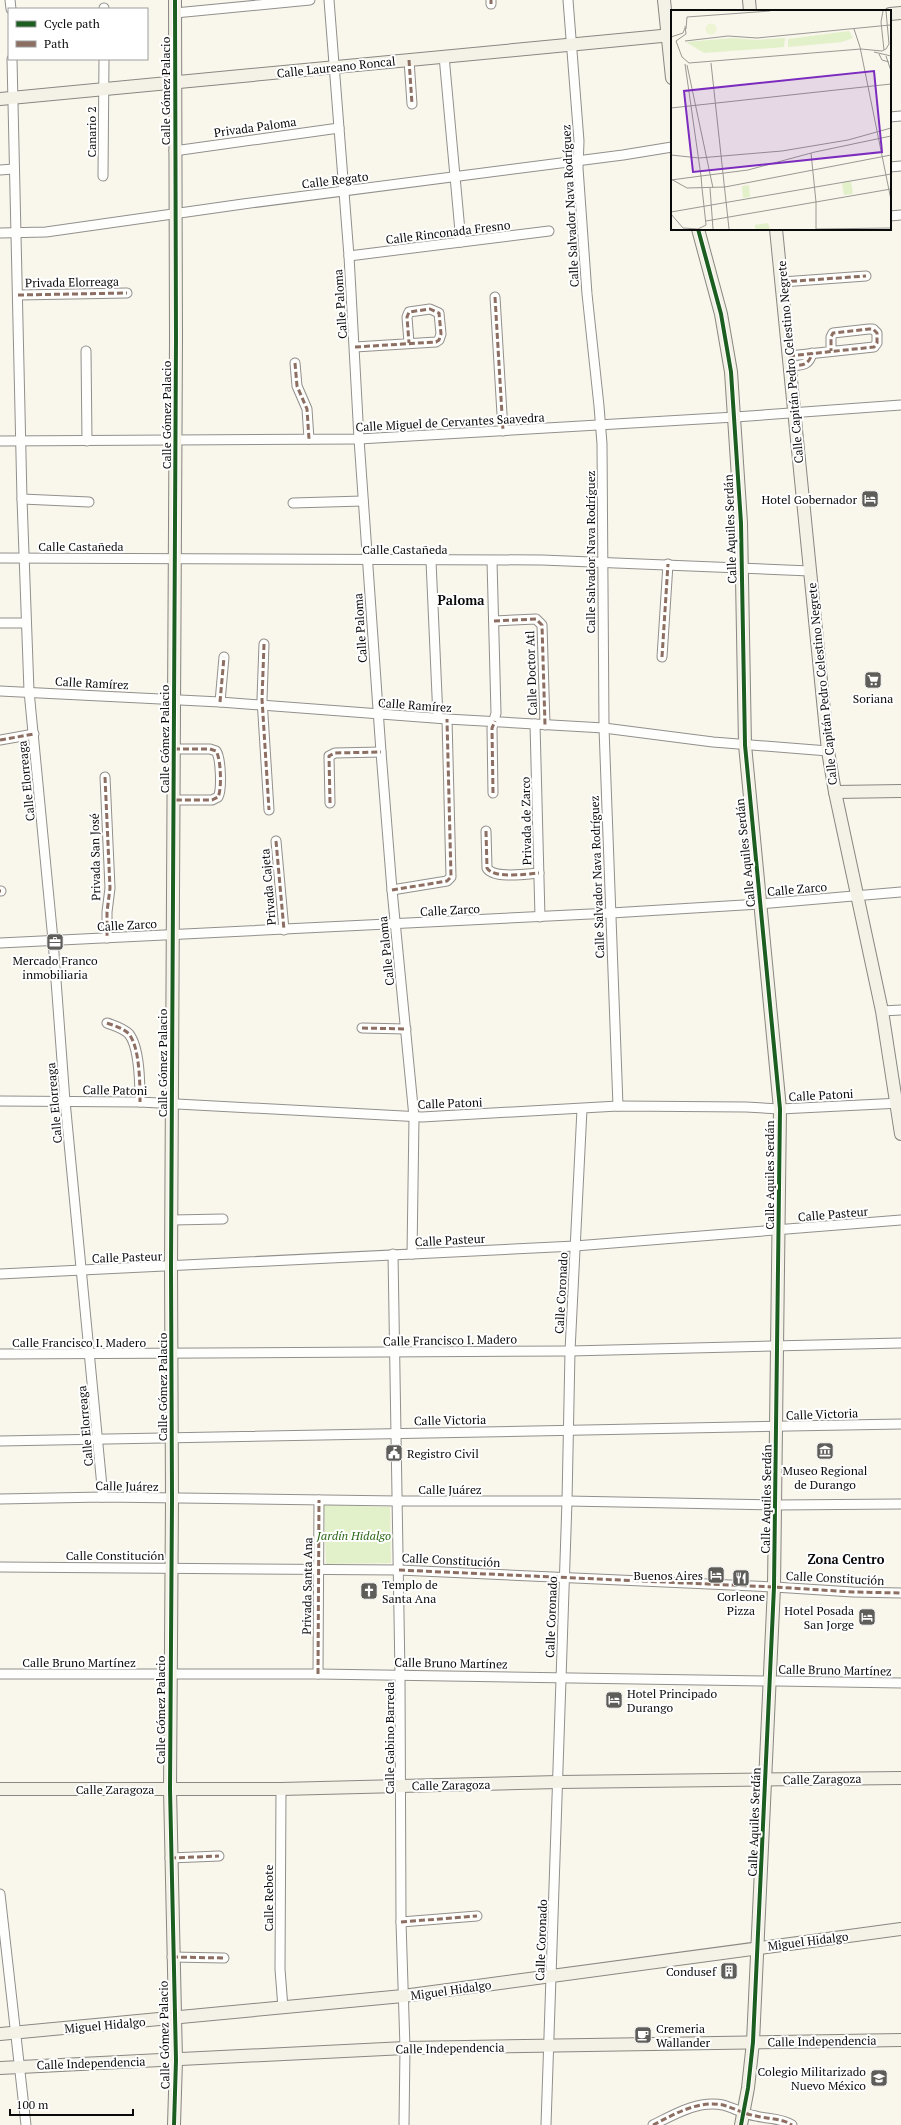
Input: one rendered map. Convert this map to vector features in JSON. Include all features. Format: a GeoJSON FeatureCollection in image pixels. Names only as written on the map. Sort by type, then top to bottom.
{"type":"FeatureCollection","features":[{"type":"Feature","properties":{"kind":"street","name":"Calle Gómez Palacio"},"geometry":{"type":"LineString","coordinates":[[174,2125],[176,2060],[170,1858],[170,1674],[172,1567],[171,1267],[174,800],[173,699],[176,440],[174,151],[175,0]]}},
{"type":"Feature","properties":{"kind":"street"},"geometry":{"type":"LineString","coordinates":[[175,13],[310,0]]}},
{"type":"Feature","properties":{"kind":"street","name":"Calle Paloma"},"geometry":{"type":"LineString","coordinates":[[329,0],[349,256],[359,439],[378,714],[394,890],[395,925],[414,1117],[412,1254]]}},
{"type":"Feature","properties":{"kind":"street","name":"Calle Salvador Nava Rodríguez"},"geometry":{"type":"LineString","coordinates":[[568,0],[579,141],[578,161],[587,294],[601,425],[604,728],[618,1106]]}},
{"type":"Feature","properties":{"kind":"street"},"geometry":{"type":"LineString","coordinates":[[664,0],[670,35],[671,56]]}},
{"type":"Feature","properties":{"kind":"street"},"geometry":{"type":"LineString","coordinates":[[749,0],[750,10]]}},
{"type":"Feature","properties":{"kind":"street"},"geometry":{"type":"LineString","coordinates":[[891,14],[901,13]]}},
{"type":"Feature","properties":{"kind":"street","name":"Calle Laureano Roncal"},"geometry":{"type":"LineString","coordinates":[[0,99],[103,88],[174,84],[444,56],[670,35]]}},
{"type":"Feature","properties":{"kind":"street"},"geometry":{"type":"LineString","coordinates":[[444,56],[461,242]]}},
{"type":"Feature","properties":{"kind":"street","name":"Calle Elorreaga"},"geometry":{"type":"LineString","coordinates":[[12,60],[13,169],[18,295],[20,441],[26,623],[30,692],[53,940],[65,1101],[103,1497]]}},
{"type":"Feature","properties":{"kind":"street","name":"Canario 2"},"geometry":{"type":"LineString","coordinates":[[103,176],[104,60]]}},
{"type":"Feature","properties":{"kind":"street"},"geometry":{"type":"LineString","coordinates":[[409,60],[412,104]]}},
{"type":"Feature","properties":{"kind":"street"},"geometry":{"type":"LineString","coordinates":[[891,117],[901,116]]}},
{"type":"Feature","properties":{"kind":"street","name":"Privada Paloma"},"geometry":{"type":"LineString","coordinates":[[174,151],[339,128]]}},
{"type":"Feature","properties":{"kind":"street","name":"Calle Regato"},"geometry":{"type":"LineString","coordinates":[[0,233],[46,232],[344,191],[578,161],[671,147]]}},
{"type":"Feature","properties":{"kind":"street"},"geometry":{"type":"LineString","coordinates":[[891,167],[901,166]]}},
{"type":"Feature","properties":{"kind":"street"},"geometry":{"type":"LineString","coordinates":[[0,170],[13,169]]}},
{"type":"Feature","properties":{"kind":"street"},"geometry":{"type":"LineString","coordinates":[[891,216],[901,215]]}},
{"type":"Feature","properties":{"kind":"street","name":"Calle Aquiles Serdán"},"geometry":{"type":"LineString","coordinates":[[698,230],[725,333],[735,417],[742,568],[745,745],[780,1109],[774,1587],[759,1948],[753,2042],[744,2113],[741,2125]]}},
{"type":"Feature","properties":{"kind":"street","name":"Calle Capitán Pedro Celestino Negrete"},"geometry":{"type":"LineString","coordinates":[[776,230],[828,751],[834,792],[882,1011],[899,1103],[901,1134]]}},
{"type":"Feature","properties":{"kind":"street","name":"Calle Rinconada Fresno"},"geometry":{"type":"LineString","coordinates":[[349,256],[549,231]]}},
{"type":"Feature","properties":{"kind":"street"},"geometry":{"type":"LineString","coordinates":[[782,282],[866,276]]}},
{"type":"Feature","properties":{"kind":"street","name":"Privada Elorreaga"},"geometry":{"type":"LineString","coordinates":[[18,295],[127,293]]}},
{"type":"Feature","properties":{"kind":"street"},"geometry":{"type":"LineString","coordinates":[[495,297],[503,431]]}},
{"type":"Feature","properties":{"kind":"street"},"geometry":{"type":"LineString","coordinates":[[355,347],[409,343],[439,340],[441,334],[440,315],[437,311],[430,309],[409,312],[407,317],[409,343]]}},
{"type":"Feature","properties":{"kind":"street"},"geometry":{"type":"LineString","coordinates":[[790,361],[806,364],[810,361],[812,353],[874,347],[878,343],[877,332],[874,329],[869,329],[834,333],[831,337],[831,351]]}},
{"type":"Feature","properties":{"kind":"street"},"geometry":{"type":"LineString","coordinates":[[86,351],[87,441]]}},
{"type":"Feature","properties":{"kind":"street"},"geometry":{"type":"LineString","coordinates":[[295,363],[296,386],[307,410],[309,440]]}},
{"type":"Feature","properties":{"kind":"street","name":"Calle Miguel de Cervantes Saavedra"},"geometry":{"type":"LineString","coordinates":[[0,441],[359,439],[735,417],[901,405]]}},
{"type":"Feature","properties":{"kind":"street"},"geometry":{"type":"LineString","coordinates":[[22,499],[89,502]]}},
{"type":"Feature","properties":{"kind":"street"},"geometry":{"type":"LineString","coordinates":[[293,503],[363,501]]}},
{"type":"Feature","properties":{"kind":"street","name":"Calle Castañeda"},"geometry":{"type":"LineString","coordinates":[[0,558],[602,561],[810,571]]}},
{"type":"Feature","properties":{"kind":"street"},"geometry":{"type":"LineString","coordinates":[[394,890],[450,879],[450,811],[431,561]]}},
{"type":"Feature","properties":{"kind":"street"},"geometry":{"type":"LineString","coordinates":[[492,561],[496,713],[492,728],[493,792]]}},
{"type":"Feature","properties":{"kind":"street"},"geometry":{"type":"LineString","coordinates":[[662,657],[668,564]]}},
{"type":"Feature","properties":{"kind":"street","name":"Calle Doctor Atl"},"geometry":{"type":"LineString","coordinates":[[494,621],[532,619],[540,622],[543,629],[540,724]]}},
{"type":"Feature","properties":{"kind":"street"},"geometry":{"type":"LineString","coordinates":[[0,623],[26,623]]}},
{"type":"Feature","properties":{"kind":"street"},"geometry":{"type":"LineString","coordinates":[[264,644],[262,705],[269,810]]}},
{"type":"Feature","properties":{"kind":"street"},"geometry":{"type":"LineString","coordinates":[[220,702],[224,657]]}},
{"type":"Feature","properties":{"kind":"street","name":"Calle Ramírez"},"geometry":{"type":"LineString","coordinates":[[0,691],[173,699],[442,719],[604,728],[745,745],[828,751]]}},
{"type":"Feature","properties":{"kind":"street","name":"Privada de Zarco"},"geometry":{"type":"LineString","coordinates":[[540,724],[540,917]]}},
{"type":"Feature","properties":{"kind":"street"},"geometry":{"type":"LineString","coordinates":[[0,740],[34,734]]}},
{"type":"Feature","properties":{"kind":"street"},"geometry":{"type":"LineString","coordinates":[[174,749],[210,749],[216,751],[220,758],[220,790],[218,797],[212,800],[174,800]]}},
{"type":"Feature","properties":{"kind":"street"},"geometry":{"type":"LineString","coordinates":[[330,803],[329,756],[335,753],[381,752]]}},
{"type":"Feature","properties":{"kind":"street","name":"Privada San José"},"geometry":{"type":"LineString","coordinates":[[105,777],[110,888],[107,912],[107,938]]}},
{"type":"Feature","properties":{"kind":"street"},"geometry":{"type":"LineString","coordinates":[[834,792],[901,791]]}},
{"type":"Feature","properties":{"kind":"street"},"geometry":{"type":"LineString","coordinates":[[486,831],[488,871],[496,875],[539,873]]}},
{"type":"Feature","properties":{"kind":"street","name":"Privada Cajeta"},"geometry":{"type":"LineString","coordinates":[[276,841],[284,930]]}},
{"type":"Feature","properties":{"kind":"street","name":"Calle Zarco"},"geometry":{"type":"LineString","coordinates":[[0,943],[395,925],[611,913],[760,904],[901,892]]}},
{"type":"Feature","properties":{"kind":"street"},"geometry":{"type":"LineString","coordinates":[[882,1011],[901,1010]]}},
{"type":"Feature","properties":{"kind":"street"},"geometry":{"type":"LineString","coordinates":[[107,1023],[119,1027],[130,1036],[135,1051],[139,1073],[140,1102]]}},
{"type":"Feature","properties":{"kind":"street"},"geometry":{"type":"LineString","coordinates":[[362,1028],[406,1029]]}},
{"type":"Feature","properties":{"kind":"street","name":"Calle Patoni"},"geometry":{"type":"LineString","coordinates":[[0,1101],[140,1102],[414,1117],[618,1106],[746,1107],[780,1109],[899,1103]]}},
{"type":"Feature","properties":{"kind":"street","name":"Calle Coronado"},"geometry":{"type":"LineString","coordinates":[[546,2125],[567,1501],[570,1351],[582,1109]]}},
{"type":"Feature","properties":{"kind":"street"},"geometry":{"type":"LineString","coordinates":[[172,1220],[223,1219]]}},
{"type":"Feature","properties":{"kind":"street","name":"Calle Pasteur"},"geometry":{"type":"LineString","coordinates":[[0,1274],[171,1267],[393,1254],[575,1246],[779,1231],[901,1220]]}},
{"type":"Feature","properties":{"kind":"street","name":"Calle Gabino Barreda"},"geometry":{"type":"LineString","coordinates":[[393,1254],[402,1786],[401,1922],[405,2048],[404,2125]]}},
{"type":"Feature","properties":{"kind":"street","name":"Calle Francisco I. Madero"},"geometry":{"type":"LineString","coordinates":[[0,1354],[570,1351],[901,1343]]}},
{"type":"Feature","properties":{"kind":"street","name":"Calle Victoria"},"geometry":{"type":"LineString","coordinates":[[0,1442],[568,1429],[777,1428],[901,1424]]}},
{"type":"Feature","properties":{"kind":"street","name":"Calle Juárez"},"geometry":{"type":"LineString","coordinates":[[0,1498],[103,1497],[398,1501],[567,1501],[776,1505],[901,1504]]}},
{"type":"Feature","properties":{"kind":"street","name":"Privada Santa Ana"},"geometry":{"type":"LineString","coordinates":[[318,1674],[320,1568],[319,1500]]}},
{"type":"Feature","properties":{"kind":"street","name":"Calle Constitución"},"geometry":{"type":"LineString","coordinates":[[0,1567],[320,1568],[399,1570],[901,1593]]}},
{"type":"Feature","properties":{"kind":"street","name":"Calle Bruno Martínez"},"geometry":{"type":"LineString","coordinates":[[0,1674],[318,1674],[901,1682]]}},
{"type":"Feature","properties":{"kind":"street","name":"Calle Zaragoza"},"geometry":{"type":"LineString","coordinates":[[0,1789],[281,1789],[558,1782],[901,1778]]}},
{"type":"Feature","properties":{"kind":"street","name":"Calle Rebote"},"geometry":{"type":"LineString","coordinates":[[281,1789],[280,1969],[283,2008]]}},
{"type":"Feature","properties":{"kind":"street"},"geometry":{"type":"LineString","coordinates":[[170,1858],[219,1856]]}},
{"type":"Feature","properties":{"kind":"street"},"geometry":{"type":"LineString","coordinates":[[0,1894],[26,2125]]}},
{"type":"Feature","properties":{"kind":"street"},"geometry":{"type":"LineString","coordinates":[[401,1922],[477,1916]]}},
{"type":"Feature","properties":{"kind":"street","name":"Miguel Hidalgo"},"geometry":{"type":"LineString","coordinates":[[0,2034],[175,2019],[403,1996],[901,1929]]}},
{"type":"Feature","properties":{"kind":"street"},"geometry":{"type":"LineString","coordinates":[[172,1957],[224,1958]]}},
{"type":"Feature","properties":{"kind":"street","name":"Calle Independencia"},"geometry":{"type":"LineString","coordinates":[[0,2068],[405,2048],[901,2040]]}},
{"type":"Feature","properties":{"kind":"street"},"geometry":{"type":"LineString","coordinates":[[653,2125],[684,2110],[703,2104],[723,2105],[754,2116],[784,2121],[792,2125]]}},
{"type":"Feature","properties":{"kind":"green space","name":"Jardín Hidalgo"},"geometry":{"type":"Polygon","coordinates":[[[324,1505],[390,1507],[391,1563],[326,1564],[324,1505]]]}},
{"type":"Feature","properties":{"kind":"marked path"},"geometry":{"type":"LineString","coordinates":[[409,60],[412,104]]}},
{"type":"Feature","properties":{"kind":"marked path"},"geometry":{"type":"LineString","coordinates":[[782,282],[866,276]]}},
{"type":"Feature","properties":{"kind":"marked path"},"geometry":{"type":"LineString","coordinates":[[18,295],[127,293]]}},
{"type":"Feature","properties":{"kind":"marked path"},"geometry":{"type":"LineString","coordinates":[[495,297],[503,431]]}},
{"type":"Feature","properties":{"kind":"marked path"},"geometry":{"type":"LineString","coordinates":[[355,347],[436,342],[439,340],[441,334],[439,313],[430,309],[409,312],[407,317],[409,343]]}},
{"type":"Feature","properties":{"kind":"marked path"},"geometry":{"type":"LineString","coordinates":[[789,356],[874,347],[877,343],[877,333],[873,329],[833,333],[831,337],[831,351]]}},
{"type":"Feature","properties":{"kind":"marked path"},"geometry":{"type":"LineString","coordinates":[[790,366],[807,363],[812,353]]}},
{"type":"Feature","properties":{"kind":"marked path"},"geometry":{"type":"LineString","coordinates":[[295,363],[297,386],[307,409],[309,439]]}},
{"type":"Feature","properties":{"kind":"marked path"},"geometry":{"type":"LineString","coordinates":[[662,657],[668,564]]}},
{"type":"Feature","properties":{"kind":"marked path"},"geometry":{"type":"LineString","coordinates":[[494,621],[536,619],[542,625],[545,725]]}},
{"type":"Feature","properties":{"kind":"marked path"},"geometry":{"type":"LineString","coordinates":[[264,644],[262,699],[269,810]]}},
{"type":"Feature","properties":{"kind":"marked path"},"geometry":{"type":"LineString","coordinates":[[220,702],[224,657]]}},
{"type":"Feature","properties":{"kind":"marked path"},"geometry":{"type":"LineString","coordinates":[[392,890],[447,881],[451,877],[447,719]]}},
{"type":"Feature","properties":{"kind":"marked path"},"geometry":{"type":"LineString","coordinates":[[493,793],[492,728],[495,721]]}},
{"type":"Feature","properties":{"kind":"marked path"},"geometry":{"type":"LineString","coordinates":[[0,740],[34,734]]}},
{"type":"Feature","properties":{"kind":"marked path"},"geometry":{"type":"LineString","coordinates":[[174,749],[210,749],[216,751],[220,767],[218,797],[212,800],[174,800]]}},
{"type":"Feature","properties":{"kind":"marked path"},"geometry":{"type":"LineString","coordinates":[[330,803],[329,756],[335,753],[381,752]]}},
{"type":"Feature","properties":{"kind":"marked path"},"geometry":{"type":"LineString","coordinates":[[105,777],[110,888],[107,912],[107,938]]}},
{"type":"Feature","properties":{"kind":"marked path"},"geometry":{"type":"LineString","coordinates":[[486,831],[487,868],[490,871],[503,875],[539,873]]}},
{"type":"Feature","properties":{"kind":"marked path"},"geometry":{"type":"LineString","coordinates":[[276,841],[284,930]]}},
{"type":"Feature","properties":{"kind":"marked path"},"geometry":{"type":"LineString","coordinates":[[107,1023],[124,1030],[133,1040],[139,1067],[140,1102]]}},
{"type":"Feature","properties":{"kind":"marked path"},"geometry":{"type":"LineString","coordinates":[[362,1028],[406,1029]]}},
{"type":"Feature","properties":{"kind":"marked path"},"geometry":{"type":"LineString","coordinates":[[318,1674],[319,1500]]}},
{"type":"Feature","properties":{"kind":"marked path"},"geometry":{"type":"LineString","coordinates":[[399,1570],[901,1593]]}},
{"type":"Feature","properties":{"kind":"marked path"},"geometry":{"type":"LineString","coordinates":[[170,1858],[219,1856]]}},
{"type":"Feature","properties":{"kind":"marked path"},"geometry":{"type":"LineString","coordinates":[[401,1922],[477,1916]]}},
{"type":"Feature","properties":{"kind":"marked path"},"geometry":{"type":"LineString","coordinates":[[172,1957],[224,1958]]}},
{"type":"Feature","properties":{"kind":"marked path"},"geometry":{"type":"LineString","coordinates":[[653,2125],[687,2109],[705,2104],[723,2105],[752,2115],[784,2121],[792,2125]]}},
{"type":"Feature","properties":{"kind":"cycle path"},"geometry":{"type":"LineString","coordinates":[[174,2125],[176,2060],[170,1789],[176,339],[175,0]]}},
{"type":"Feature","properties":{"kind":"cycle path"},"geometry":{"type":"LineString","coordinates":[[698,230],[721,314],[731,372],[741,523],[745,745],[780,1109],[774,1587],[753,2042],[748,2088],[741,2125]]}},
{"type":"Feature","properties":{"kind":"place","name":"Hotel Gobernador"},"geometry":{"type":"Point","coordinates":[870,499]}},
{"type":"Feature","properties":{"kind":"place","name":"Soriana"},"geometry":{"type":"Point","coordinates":[873,680]}},
{"type":"Feature","properties":{"kind":"place","name":"Mercado Franco inmobiliaria"},"geometry":{"type":"Point","coordinates":[55,942]}},
{"type":"Feature","properties":{"kind":"place","name":"Museo Regional de Durango"},"geometry":{"type":"Point","coordinates":[825,1451]}},
{"type":"Feature","properties":{"kind":"place","name":"Registro Civil"},"geometry":{"type":"Point","coordinates":[394,1453]}},
{"type":"Feature","properties":{"kind":"place","name":"Buenos Aires"},"geometry":{"type":"Point","coordinates":[716,1575]}},
{"type":"Feature","properties":{"kind":"place","name":"Corleone Pizza"},"geometry":{"type":"Point","coordinates":[741,1578]}},
{"type":"Feature","properties":{"kind":"place","name":"Templo de Santa Ana"},"geometry":{"type":"Point","coordinates":[369,1591]}},
{"type":"Feature","properties":{"kind":"place","name":"Hotel Posada San Jorge"},"geometry":{"type":"Point","coordinates":[867,1617]}},
{"type":"Feature","properties":{"kind":"place","name":"Hotel Principado Durango"},"geometry":{"type":"Point","coordinates":[614,1700]}},
{"type":"Feature","properties":{"kind":"place","name":"Condusef"},"geometry":{"type":"Point","coordinates":[729,1971]}},
{"type":"Feature","properties":{"kind":"place","name":"Cremeria Wallander"},"geometry":{"type":"Point","coordinates":[643,2035]}},
{"type":"Feature","properties":{"kind":"place","name":"Colegio Militarizado Nuevo México"},"geometry":{"type":"Point","coordinates":[879,2078]}},
{"type":"Feature","properties":{"kind":"district","name":"Paloma"},"geometry":{"type":"Point","coordinates":[461,600]}},
{"type":"Feature","properties":{"kind":"district","name":"Zona Centro"},"geometry":{"type":"Point","coordinates":[846,1559]}}]}
